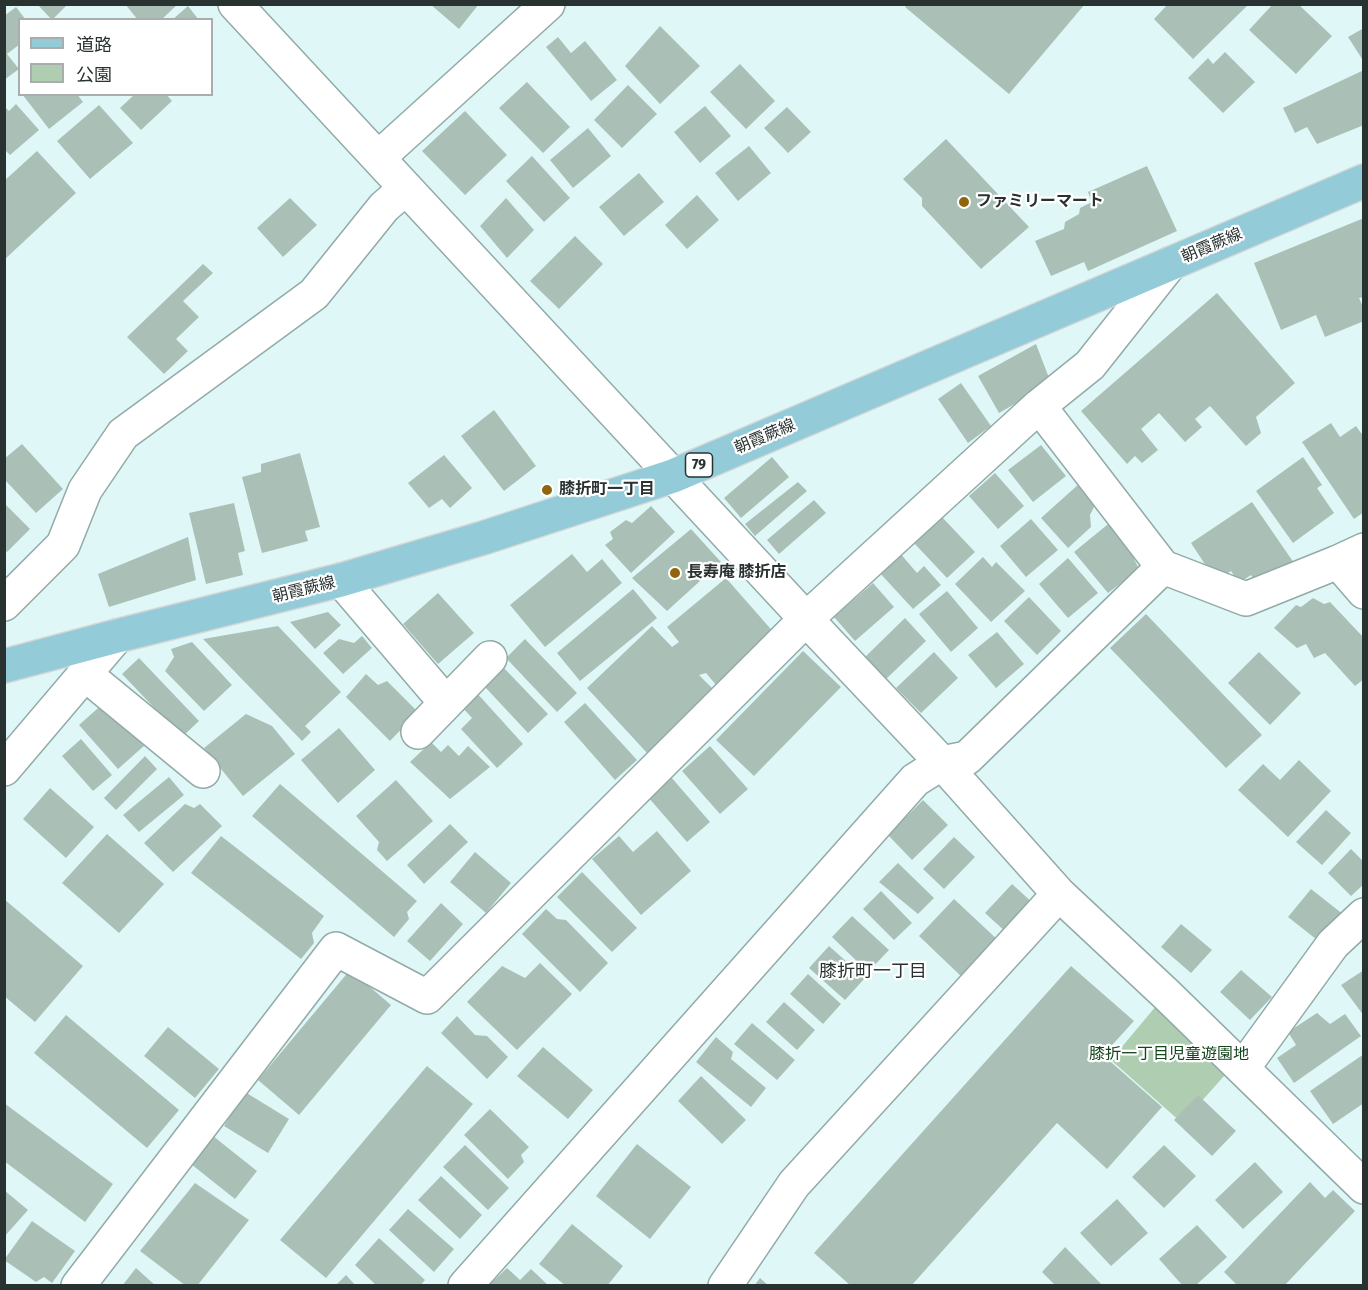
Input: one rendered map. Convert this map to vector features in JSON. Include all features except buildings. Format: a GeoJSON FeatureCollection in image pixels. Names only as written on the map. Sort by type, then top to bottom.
{"type":"FeatureCollection","features":[{"type":"Feature","properties":{"kind":"main road","name":"朝霞蕨線"},"geometry":{"type":"LineString","coordinates":[[4,666],[341,580],[483,538],[673,476],[1364,181]]}},
{"type":"Feature","properties":{"kind":"street"},"geometry":{"type":"LineString","coordinates":[[235,4],[942,763],[1059,894],[1166,994],[1364,1187]]}},
{"type":"Feature","properties":{"kind":"street"},"geometry":{"type":"LineString","coordinates":[[378,158],[548,4]]}},
{"type":"Feature","properties":{"kind":"street"},"geometry":{"type":"LineString","coordinates":[[4,604],[63,545],[85,490],[123,434],[314,294],[384,207],[406,188]]}},
{"type":"Feature","properties":{"kind":"street"},"geometry":{"type":"LineString","coordinates":[[78,1286],[336,949],[427,997],[806,619],[1039,406],[1090,365],[1170,264]]}},
{"type":"Feature","properties":{"kind":"street"},"geometry":{"type":"LineString","coordinates":[[1039,406],[1163,567],[1246,599],[1351,556],[1364,592]]}},
{"type":"Feature","properties":{"kind":"street"},"geometry":{"type":"LineString","coordinates":[[465,1286],[915,780],[942,763],[967,758],[1163,567]]}},
{"type":"Feature","properties":{"kind":"street"},"geometry":{"type":"LineString","coordinates":[[341,580],[446,703]]}},
{"type":"Feature","properties":{"kind":"street"},"geometry":{"type":"LineString","coordinates":[[4,769],[117,636]]}},
{"type":"Feature","properties":{"kind":"street"},"geometry":{"type":"LineString","coordinates":[[417,732],[490,658]]}},
{"type":"Feature","properties":{"kind":"street"},"geometry":{"type":"LineString","coordinates":[[85,674],[202,771]]}},
{"type":"Feature","properties":{"kind":"street"},"geometry":{"type":"LineString","coordinates":[[725,1286],[794,1184],[1059,894]]}},
{"type":"Feature","properties":{"kind":"street"},"geometry":{"type":"LineString","coordinates":[[1242,1068],[1333,944],[1364,915]]}},
{"type":"Feature","properties":{"kind":"green space","name":"膝折一丁目児童遊園地"},"geometry":{"type":"Polygon","coordinates":[[[1166,994],[1223,1050],[1212,1063],[1225,1075],[1182,1123],[1111,1060],[1166,994]]]}},
{"type":"Feature","properties":{"kind":"place","name":"ファミリーマート"},"geometry":{"type":"Point","coordinates":[964,202]}},
{"type":"Feature","properties":{"kind":"place","name":"膝折町一丁目"},"geometry":{"type":"Point","coordinates":[547,490]}},
{"type":"Feature","properties":{"kind":"place","name":"長寿庵 膝折店"},"geometry":{"type":"Point","coordinates":[675,573]}},
{"type":"Feature","properties":{"kind":"district","name":"膝折町一丁目"},"geometry":{"type":"Point","coordinates":[873,972]}}]}
